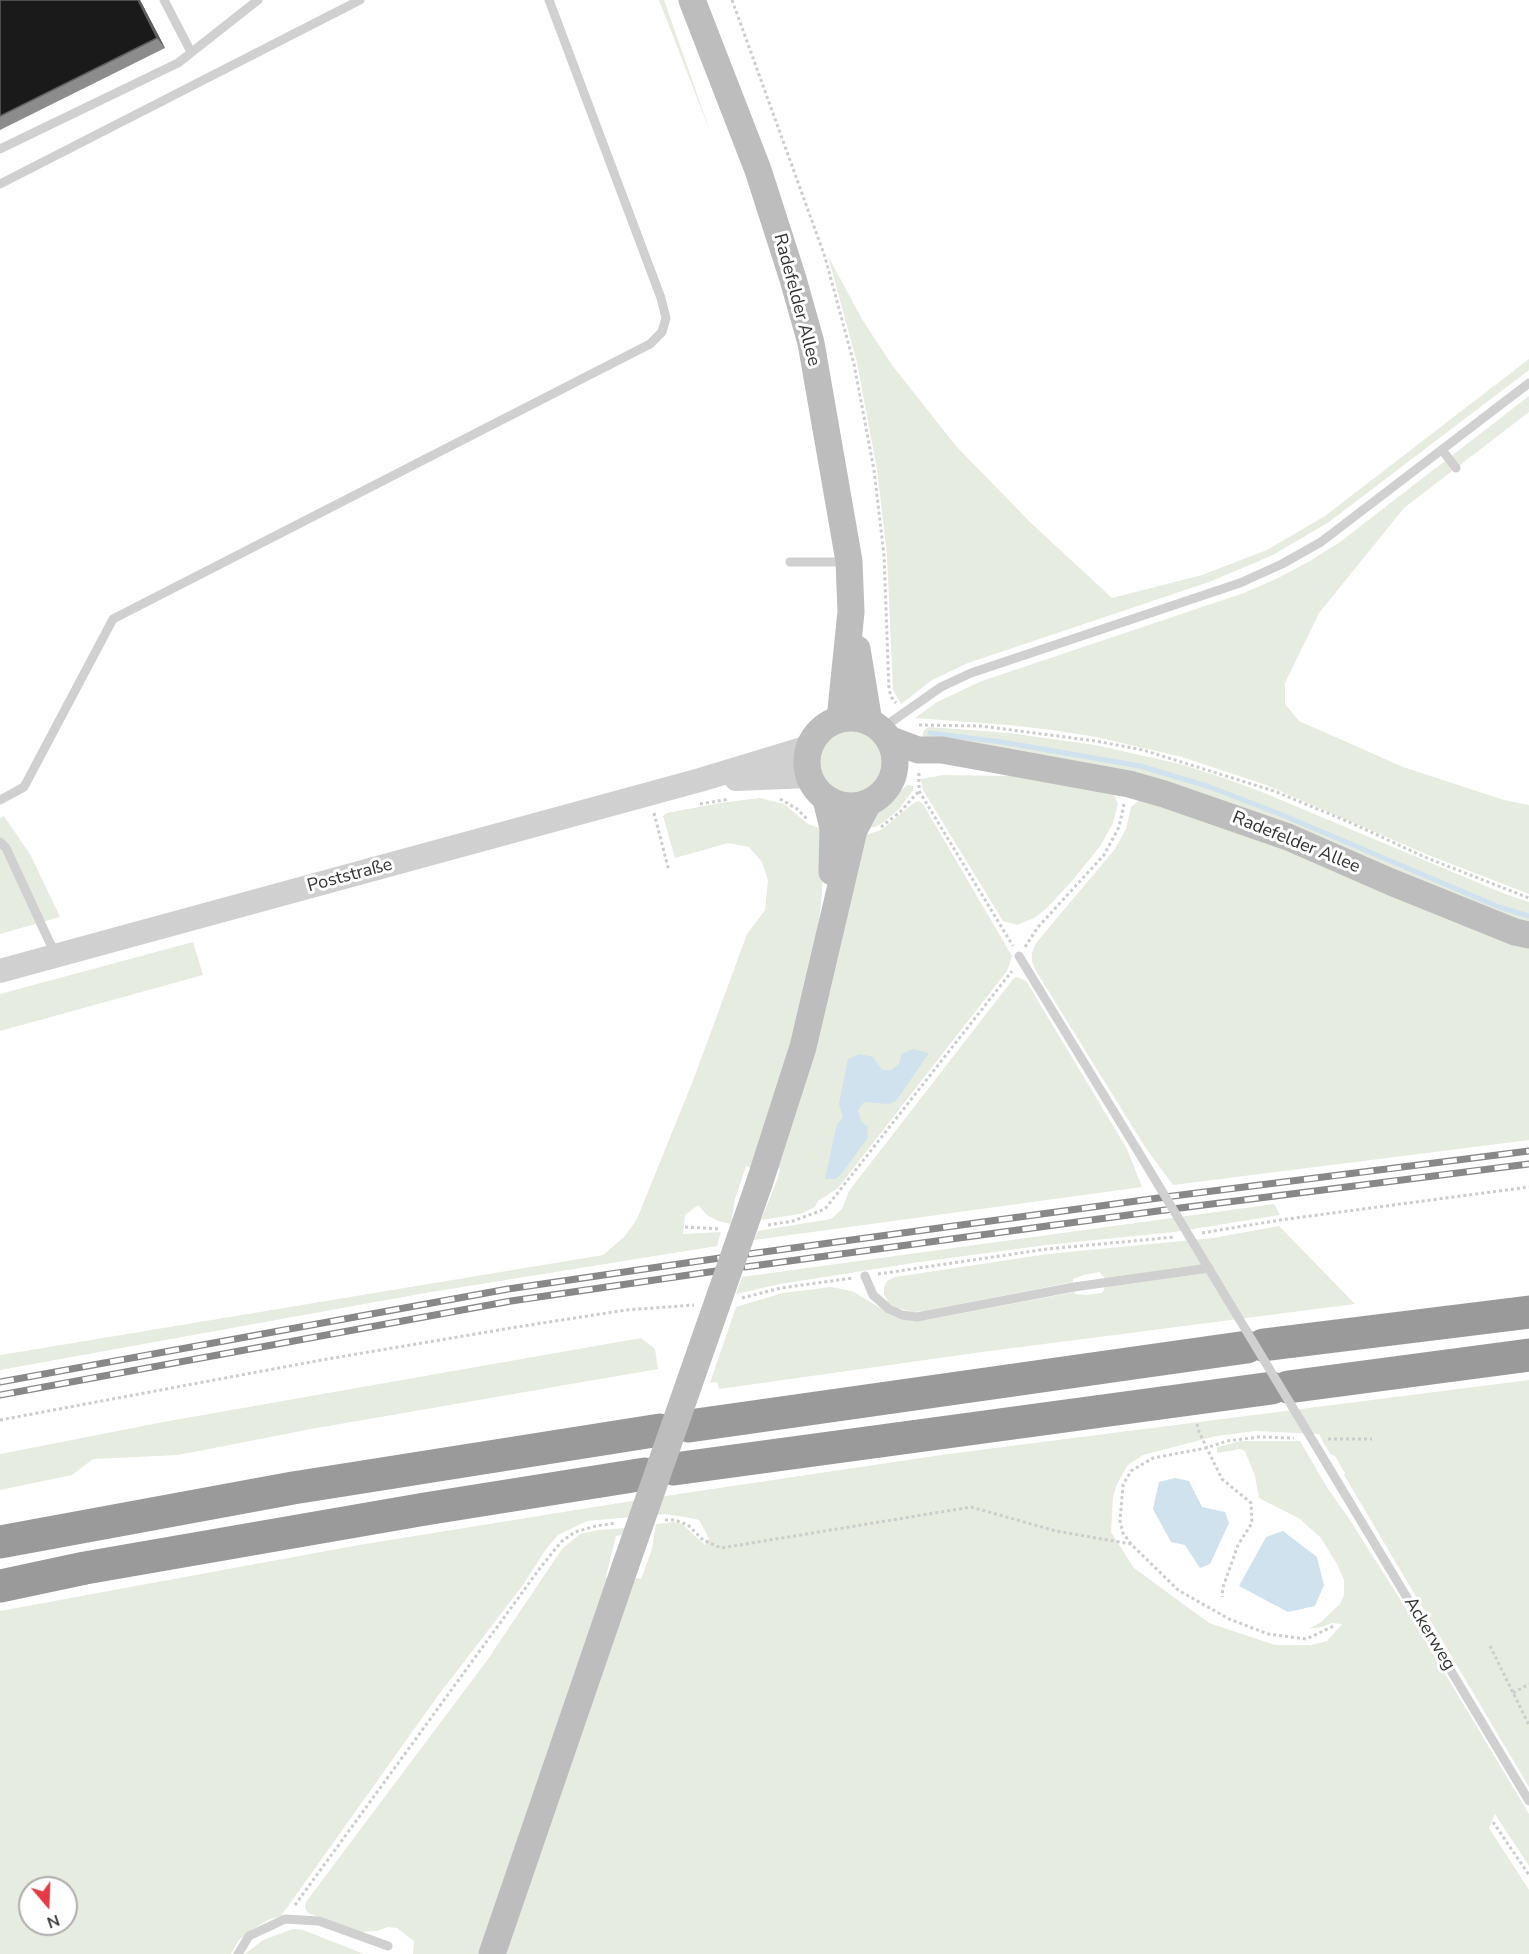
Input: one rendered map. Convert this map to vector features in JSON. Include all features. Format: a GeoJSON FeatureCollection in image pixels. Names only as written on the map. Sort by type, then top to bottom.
{"type":"FeatureCollection","features":[{"type":"Feature","properties":{"kind":"highway"},"geometry":{"type":"LineString","coordinates":[[0,1542],[293,1488],[675,1428],[1255,1346],[1529,1312]]}},
{"type":"Feature","properties":{"kind":"highway"},"geometry":{"type":"LineString","coordinates":[[0,1586],[425,1509],[659,1472],[1529,1355]]}},
{"type":"Feature","properties":{"kind":"main road","name":"Radefelder Allee"},"geometry":{"type":"LineString","coordinates":[[692,0],[758,170],[811,343],[849,561],[850,612]]}},
{"type":"Feature","properties":{"kind":"main road"},"geometry":{"type":"LineString","coordinates":[[840,719],[850,612]]}},
{"type":"Feature","properties":{"kind":"main road"},"geometry":{"type":"LineString","coordinates":[[850,612],[880,730],[894,749],[895,771],[890,784],[880,796],[868,803],[854,807],[839,805],[826,799],[816,789],[809,776],[807,762],[809,747],[816,735],[827,725],[840,719],[855,718],[880,730]]}},
{"type":"Feature","properties":{"kind":"main road","name":"Radefelder Allee"},"geometry":{"type":"LineString","coordinates":[[880,730],[918,750],[942,750],[1129,784],[1164,794],[1288,837],[1392,882],[1529,935]]}},
{"type":"Feature","properties":{"kind":"main road","name":"Radefelder Allee"},"geometry":{"type":"LineString","coordinates":[[895,771],[945,766],[1056,771]]}},
{"type":"Feature","properties":{"kind":"main road"},"geometry":{"type":"LineString","coordinates":[[826,799],[833,828],[829,932]]}},
{"type":"Feature","properties":{"kind":"main road"},"geometry":{"type":"LineString","coordinates":[[492,1954],[759,1184],[803,1047],[854,830],[868,803]]}},
{"type":"Feature","properties":{"kind":"street","name":"Poststraße"},"geometry":{"type":"LineString","coordinates":[[0,971],[700,780],[809,747]]}},
{"type":"Feature","properties":{"kind":"street","name":"Poststraße"},"geometry":{"type":"LineString","coordinates":[[700,780],[809,776]]}},
{"type":"Feature","properties":{"kind":"lane"},"geometry":{"type":"LineString","coordinates":[[164,0],[191,52]]}},
{"type":"Feature","properties":{"kind":"lane"},"geometry":{"type":"LineString","coordinates":[[0,149],[178,63],[258,0]]}},
{"type":"Feature","properties":{"kind":"lane"},"geometry":{"type":"LineString","coordinates":[[0,184],[360,0]]}},
{"type":"Feature","properties":{"kind":"lane"},"geometry":{"type":"LineString","coordinates":[[0,800],[24,787],[113,619],[650,344],[662,332],[666,318],[661,298],[549,0]]}},
{"type":"Feature","properties":{"kind":"lane"},"geometry":{"type":"LineString","coordinates":[[880,730],[941,687],[971,673],[1240,583],[1282,564],[1321,542],[1529,383]]}},
{"type":"Feature","properties":{"kind":"lane"},"geometry":{"type":"LineString","coordinates":[[1442,450],[1456,468]]}},
{"type":"Feature","properties":{"kind":"lane"},"geometry":{"type":"LineString","coordinates":[[790,562],[849,561]]}},
{"type":"Feature","properties":{"kind":"lane"},"geometry":{"type":"LineString","coordinates":[[0,842],[6,848],[56,956]]}},
{"type":"Feature","properties":{"kind":"lane","name":"Ackerweg"},"geometry":{"type":"LineString","coordinates":[[1019,956],[1529,1801]]}},
{"type":"Feature","properties":{"kind":"lane"},"geometry":{"type":"LineString","coordinates":[[865,1276],[873,1295],[889,1309],[902,1315],[917,1317],[1074,1287],[1209,1268]]}},
{"type":"Feature","properties":{"kind":"lane"},"geometry":{"type":"LineString","coordinates":[[238,1954],[249,1936],[285,1919],[319,1921],[388,1946]]}},
{"type":"Feature","properties":{"kind":"path"},"geometry":{"type":"LineString","coordinates":[[732,0],[825,257],[854,364],[873,470],[884,555],[889,690],[892,698],[905,713],[917,725],[981,726],[1096,741],[1143,750],[1219,772],[1274,791],[1427,858],[1529,898]]}},
{"type":"Feature","properties":{"kind":"path"},"geometry":{"type":"LineString","coordinates":[[758,1227],[793,1221],[825,1209],[1010,975],[1038,927],[1104,855],[1119,827],[1129,784]]}},
{"type":"Feature","properties":{"kind":"path"},"geometry":{"type":"LineString","coordinates":[[876,829],[885,825],[900,812],[919,791],[1019,956]]}},
{"type":"Feature","properties":{"kind":"path"},"geometry":{"type":"LineString","coordinates":[[649,794],[669,871]]}},
{"type":"Feature","properties":{"kind":"path"},"geometry":{"type":"LineString","coordinates":[[1197,1234],[1280,1220],[1529,1187]]}},
{"type":"Feature","properties":{"kind":"path"},"geometry":{"type":"LineString","coordinates":[[685,1227],[731,1230]]}},
{"type":"Feature","properties":{"kind":"path"},"geometry":{"type":"LineString","coordinates":[[741,1298],[782,1288],[914,1267],[1047,1249],[1184,1236]]}},
{"type":"Feature","properties":{"kind":"path"},"geometry":{"type":"LineString","coordinates":[[0,1420],[327,1359],[517,1327],[626,1310],[704,1305]]}},
{"type":"Feature","properties":{"kind":"path"},"geometry":{"type":"LineString","coordinates":[[1192,1399],[1198,1432],[1222,1479],[1251,1503],[1252,1523],[1238,1545],[1223,1587],[1222,1597]]}},
{"type":"Feature","properties":{"kind":"path"},"geometry":{"type":"LineString","coordinates":[[1304,1438],[1259,1437],[1227,1441],[1206,1448],[1153,1458],[1131,1471],[1123,1485],[1120,1521],[1123,1533],[1131,1544],[1178,1590],[1229,1619],[1268,1634],[1306,1639],[1334,1626]]}},
{"type":"Feature","properties":{"kind":"path"},"geometry":{"type":"LineString","coordinates":[[1327,1438],[1372,1439]]}},
{"type":"Feature","properties":{"kind":"path"},"geometry":{"type":"LineString","coordinates":[[665,1520],[675,1520],[688,1525],[704,1540],[721,1548],[971,1507],[1056,1531],[1131,1544]]}},
{"type":"Feature","properties":{"kind":"path"},"geometry":{"type":"LineString","coordinates":[[285,1919],[561,1542],[575,1532],[618,1523]]}},
{"type":"Feature","properties":{"kind":"path"},"geometry":{"type":"LineString","coordinates":[[1490,1646],[1529,1725]]}},
{"type":"Feature","properties":{"kind":"path"},"geometry":{"type":"LineString","coordinates":[[1513,1693],[1529,1684]]}},
{"type":"Feature","properties":{"kind":"path"},"geometry":{"type":"LineString","coordinates":[[1493,1822],[1529,1875]]}},
{"type":"Feature","properties":{"kind":"shaded area"},"geometry":{"type":"Polygon","coordinates":[[[659,0],[664,0],[711,134],[659,0]]]}},
{"type":"Feature","properties":{"kind":"shaded area"},"geometry":{"type":"Polygon","coordinates":[[[828,256],[862,319],[892,365],[956,446],[1031,523],[1112,598],[1202,575],[1267,550],[1325,516],[1529,359],[1529,370],[1329,522],[1271,556],[1209,582],[968,663],[932,680],[901,704],[893,690],[887,555],[877,469],[857,363],[828,256]]]}},
{"type":"Feature","properties":{"kind":"shaded area"},"geometry":{"type":"Polygon","coordinates":[[[1529,396],[1529,412],[1404,508],[1319,613],[1285,683],[1285,704],[1299,721],[1403,767],[1504,800],[1529,805],[1529,894],[1428,855],[1266,785],[1182,757],[1096,737],[1053,730],[915,718],[937,702],[982,681],[1244,593],[1278,578],[1340,542],[1529,396]]]}},
{"type":"Feature","properties":{"kind":"shaded area"},"geometry":{"type":"Polygon","coordinates":[[[850,727],[869,733],[879,743],[885,762],[879,781],[869,791],[850,797],[831,791],[821,781],[815,762],[821,743],[831,733],[850,727]]]}},
{"type":"Feature","properties":{"kind":"shaded area"},"geometry":{"type":"Polygon","coordinates":[[[929,727],[1009,733],[1095,745],[1180,764],[1221,777],[1529,902],[1529,925],[1306,833],[921,742],[924,730],[929,727]]]}},
{"type":"Feature","properties":{"kind":"shaded area"},"geometry":{"type":"Polygon","coordinates":[[[943,775],[1015,776],[1113,792],[1118,804],[1113,823],[1101,845],[1072,881],[1047,908],[1034,918],[1017,925],[1003,921],[923,790],[921,779],[943,775]]]}},
{"type":"Feature","properties":{"kind":"shaded area"},"geometry":{"type":"Polygon","coordinates":[[[907,785],[913,786],[913,790],[898,810],[875,827],[863,828],[875,813],[907,785]]]}},
{"type":"Feature","properties":{"kind":"shaded area"},"geometry":{"type":"Polygon","coordinates":[[[760,798],[784,804],[808,824],[825,830],[821,904],[800,1015],[754,1168],[746,1166],[735,1199],[731,1224],[707,1215],[698,1205],[685,1215],[683,1234],[721,1232],[717,1246],[425,1293],[0,1370],[0,1355],[603,1255],[625,1236],[637,1219],[694,1078],[747,934],[765,910],[768,880],[762,862],[749,847],[728,843],[675,858],[663,816],[667,813],[720,803],[760,798]]]}},
{"type":"Feature","properties":{"kind":"shaded area"},"geometry":{"type":"Polygon","coordinates":[[[1142,798],[1194,814],[1529,946],[1529,1140],[1173,1185],[1145,1147],[1032,962],[1032,953],[1036,943],[1115,849],[1126,829],[1131,807],[1142,798]]]}},
{"type":"Feature","properties":{"kind":"shaded area"},"geometry":{"type":"Polygon","coordinates":[[[919,801],[923,804],[1012,956],[1007,971],[838,1188],[818,1201],[815,1207],[800,1214],[761,1220],[779,1175],[780,1169],[776,1167],[862,834],[881,830],[919,801]]]}},
{"type":"Feature","properties":{"kind":"shaded area"},"geometry":{"type":"Polygon","coordinates":[[[4,816],[31,856],[60,917],[0,934],[0,818],[4,816]]]}},
{"type":"Feature","properties":{"kind":"shaded area"},"geometry":{"type":"Polygon","coordinates":[[[193,942],[203,975],[0,1031],[0,994],[193,942]]]}},
{"type":"Feature","properties":{"kind":"shaded area"},"geometry":{"type":"Polygon","coordinates":[[[1017,977],[1026,981],[1127,1149],[1142,1187],[754,1240],[758,1231],[831,1219],[842,1209],[849,1191],[1017,977]]]}},
{"type":"Feature","properties":{"kind":"shaded area"},"geometry":{"type":"Polygon","coordinates":[[[1274,1204],[1280,1215],[1174,1232],[1046,1245],[913,1263],[780,1284],[736,1294],[742,1277],[1274,1204]]]}},
{"type":"Feature","properties":{"kind":"shaded area"},"geometry":{"type":"Polygon","coordinates":[[[1279,1226],[1355,1304],[982,1352],[719,1389],[717,1382],[710,1383],[736,1307],[783,1293],[831,1287],[842,1289],[854,1292],[895,1317],[913,1321],[926,1320],[1075,1292],[1075,1294],[1086,1295],[1102,1293],[1105,1287],[1104,1277],[1099,1272],[1073,1279],[1073,1282],[913,1312],[897,1308],[889,1303],[884,1295],[887,1281],[895,1277],[1048,1254],[1213,1238],[1279,1226]]]}},
{"type":"Feature","properties":{"kind":"shaded area"},"geometry":{"type":"Polygon","coordinates":[[[641,1338],[655,1349],[658,1369],[311,1429],[178,1455],[93,1459],[72,1475],[0,1490],[0,1454],[169,1421],[641,1338]]]}},
{"type":"Feature","properties":{"kind":"shaded area"},"geometry":{"type":"Polygon","coordinates":[[[1529,1380],[1529,1787],[1344,1475],[1335,1456],[1330,1454],[1319,1434],[1255,1431],[1216,1436],[1143,1455],[1127,1466],[1117,1484],[1113,1497],[1111,1532],[1134,1568],[1209,1623],[1275,1645],[1311,1645],[1327,1641],[1342,1624],[1332,1623],[1309,1629],[1321,1622],[1340,1604],[1344,1595],[1344,1580],[1337,1564],[1321,1538],[1300,1519],[1259,1498],[1255,1476],[1245,1451],[1240,1449],[1217,1453],[1217,1447],[1241,1441],[1300,1441],[1328,1489],[1410,1615],[1529,1814],[1529,1866],[1495,1814],[1489,1828],[1529,1890],[1529,1954],[502,1954],[626,1599],[636,1578],[641,1579],[652,1549],[656,1524],[674,1522],[682,1524],[705,1545],[709,1539],[700,1521],[666,1514],[587,1521],[558,1535],[546,1549],[523,1585],[437,1697],[281,1916],[268,1920],[253,1929],[239,1940],[231,1954],[0,1954],[0,1611],[359,1545],[632,1501],[948,1454],[1529,1380]]]}},
{"type":"Feature","properties":{"kind":"shaded area"},"geometry":{"type":"Polygon","coordinates":[[[625,1528],[622,1535],[616,1536],[607,1579],[478,1954],[413,1954],[414,1941],[397,1928],[388,1927],[377,1931],[359,1932],[308,1913],[305,1908],[306,1902],[488,1659],[562,1549],[580,1534],[625,1528]]]}},
{"type":"Feature","properties":{"kind":"shaded area"},"geometry":{"type":"Polygon","coordinates":[[[293,1929],[303,1930],[364,1954],[245,1954],[263,1940],[293,1929]]]}},
{"type":"Feature","properties":{"kind":"water"},"geometry":{"type":"Polygon","coordinates":[[[913,1049],[929,1053],[896,1101],[889,1104],[864,1102],[858,1110],[861,1121],[868,1127],[867,1139],[842,1173],[835,1179],[825,1179],[837,1124],[843,1118],[839,1104],[848,1059],[860,1054],[873,1057],[882,1070],[891,1070],[899,1064],[902,1054],[913,1049]]]}},
{"type":"Feature","properties":{"kind":"water"},"geometry":{"type":"Polygon","coordinates":[[[1175,1478],[1189,1481],[1202,1507],[1225,1512],[1229,1523],[1210,1564],[1200,1568],[1185,1545],[1171,1542],[1153,1509],[1159,1482],[1175,1478]]]}},
{"type":"Feature","properties":{"kind":"water"},"geometry":{"type":"Polygon","coordinates":[[[1283,1531],[1317,1557],[1324,1585],[1315,1606],[1288,1612],[1239,1586],[1266,1537],[1283,1531]]]}},
{"type":"Feature","properties":{"kind":"building"},"geometry":{"type":"Polygon","coordinates":[[[0,0],[138,0],[157,38],[0,116],[0,0]]]}},
{"type":"Feature","properties":{"kind":"waterway"},"geometry":{"type":"LineString","coordinates":[[930,733],[1002,742],[1140,766],[1207,786],[1280,814],[1499,907],[1529,916]]}},
{"type":"Feature","properties":{"kind":"railway"},"geometry":{"type":"LineString","coordinates":[[749,1254],[1173,1196],[1529,1151]]}},
{"type":"Feature","properties":{"kind":"railway"},"geometry":{"type":"LineString","coordinates":[[745,1267],[1180,1208],[1529,1164]]}},
{"type":"Feature","properties":{"kind":"railway"},"geometry":{"type":"LineString","coordinates":[[0,1382],[508,1289],[720,1258]]}},
{"type":"Feature","properties":{"kind":"railway"},"geometry":{"type":"LineString","coordinates":[[0,1395],[511,1301],[716,1271]]}}]}
